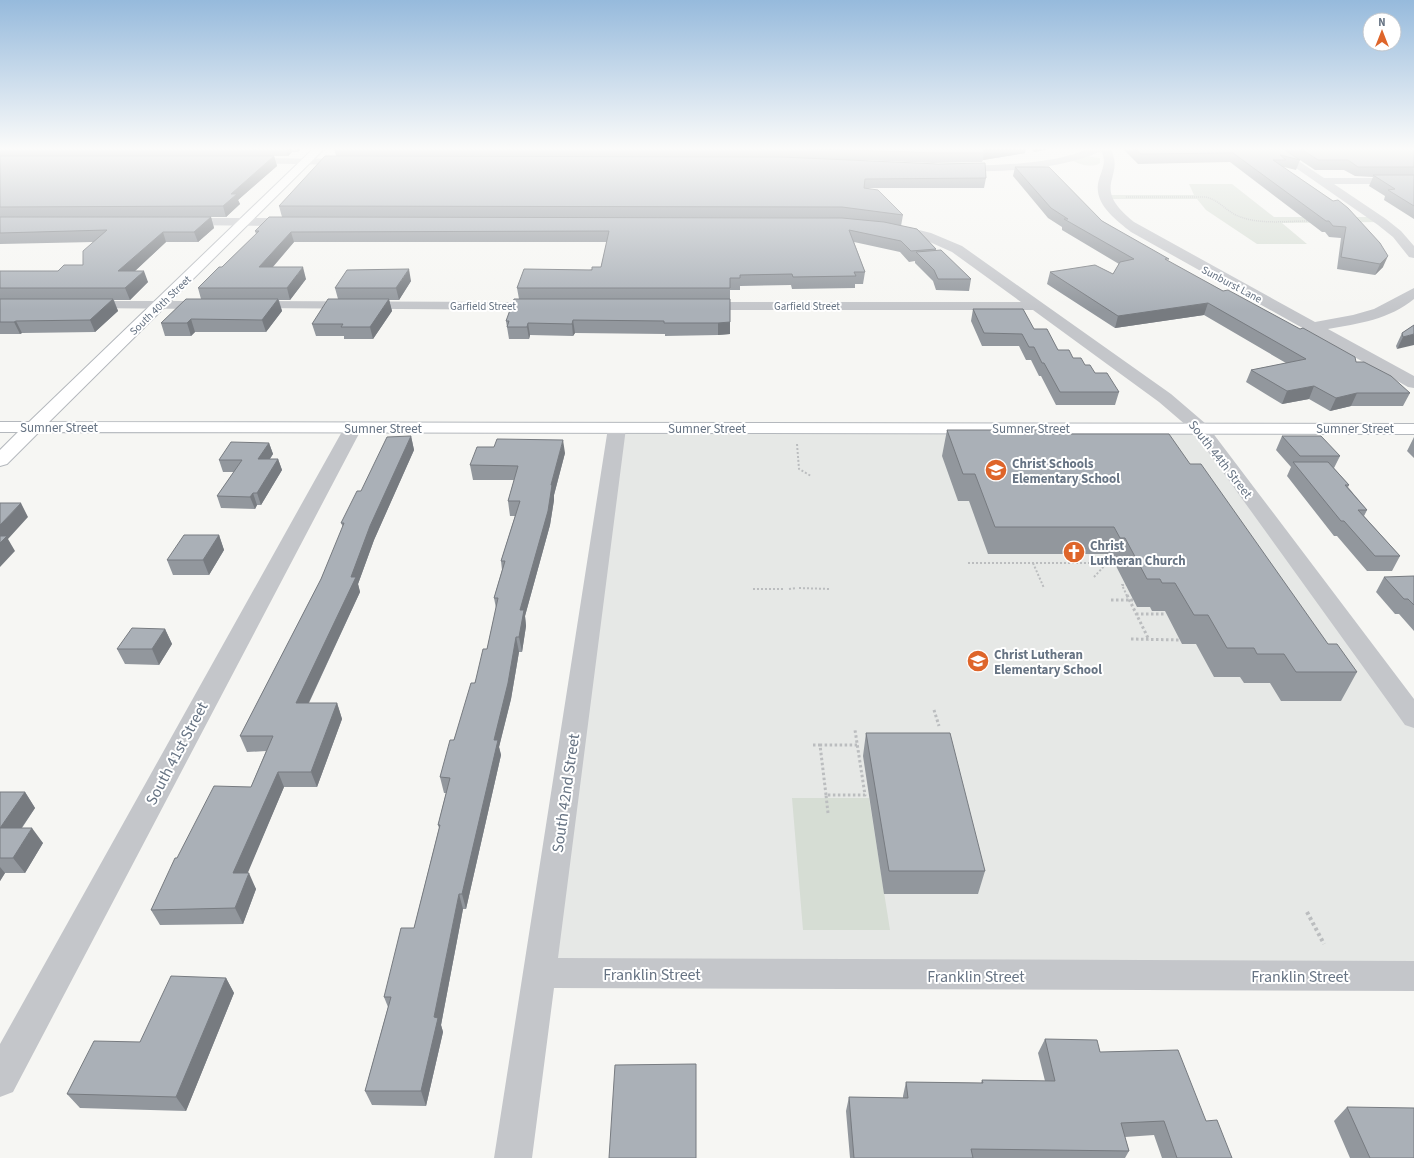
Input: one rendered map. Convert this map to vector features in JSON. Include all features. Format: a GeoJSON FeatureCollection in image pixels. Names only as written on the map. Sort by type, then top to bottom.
{"type":"FeatureCollection","features":[{"type":"Feature","properties":{"kind":"street","name":"South 40th Street"},"geometry":{"type":"LineString","coordinates":[[0,460],[265,202]]}},
{"type":"Feature","properties":{"kind":"street","name":"Sunburst Lane"},"geometry":{"type":"LineString","coordinates":[[1109,202],[1122,219],[1151,240],[1414,382]]}},
{"type":"Feature","properties":{"kind":"street"},"geometry":{"type":"LineString","coordinates":[[1353,202],[1382,222],[1396,234],[1414,254]]}},
{"type":"Feature","properties":{"kind":"street"},"geometry":{"type":"LineString","coordinates":[[174,222],[308,222]]}},
{"type":"Feature","properties":{"kind":"street","name":"South 44th Street"},"geometry":{"type":"LineString","coordinates":[[883,226],[927,236],[957,249],[1165,398],[1200,428],[1414,718]]}},
{"type":"Feature","properties":{"kind":"street"},"geometry":{"type":"LineString","coordinates":[[1313,327],[1377,314],[1393,307],[1414,292]]}},
{"type":"Feature","properties":{"kind":"street"},"geometry":{"type":"LineString","coordinates":[[68,305],[224,305]]}},
{"type":"Feature","properties":{"kind":"street","name":"Garfield Street"},"geometry":{"type":"LineString","coordinates":[[240,305],[559,306]]}},
{"type":"Feature","properties":{"kind":"street","name":"Garfield Street"},"geometry":{"type":"LineString","coordinates":[[686,306],[1037,306]]}},
{"type":"Feature","properties":{"kind":"street","name":"Sumner Street"},"geometry":{"type":"LineString","coordinates":[[0,427],[1414,428]]}},
{"type":"Feature","properties":{"kind":"street","name":"South 41st Street"},"geometry":{"type":"LineString","coordinates":[[0,1079],[353,428]]}},
{"type":"Feature","properties":{"kind":"street","name":"South 42nd Street"},"geometry":{"type":"LineString","coordinates":[[513,1158],[538,973],[617,428]]}},
{"type":"Feature","properties":{"kind":"street","name":"Franklin Street"},"geometry":{"type":"LineString","coordinates":[[538,973],[1414,976]]}},
{"type":"Feature","properties":{"kind":"path"},"geometry":{"type":"LineString","coordinates":[[1218,202],[1233,214],[1247,218],[1268,221],[1316,221]]}},
{"type":"Feature","properties":{"kind":"path"},"geometry":{"type":"LineString","coordinates":[[796,440],[800,469],[811,476]]}},
{"type":"Feature","properties":{"kind":"path"},"geometry":{"type":"LineString","coordinates":[[968,563],[1108,563],[1094,577]]}},
{"type":"Feature","properties":{"kind":"path"},"geometry":{"type":"LineString","coordinates":[[1033,563],[1044,588]]}},
{"type":"Feature","properties":{"kind":"path"},"geometry":{"type":"LineString","coordinates":[[1129,585],[1122,585],[1149,640]]}},
{"type":"Feature","properties":{"kind":"path"},"geometry":{"type":"LineString","coordinates":[[753,589],[829,589]]}},
{"type":"Feature","properties":{"kind":"path"},"geometry":{"type":"LineString","coordinates":[[1111,600],[1133,600]]}},
{"type":"Feature","properties":{"kind":"path"},"geometry":{"type":"LineString","coordinates":[[1136,614],[1166,614]]}},
{"type":"Feature","properties":{"kind":"path"},"geometry":{"type":"LineString","coordinates":[[1131,639],[1180,640]]}},
{"type":"Feature","properties":{"kind":"path"},"geometry":{"type":"LineString","coordinates":[[934,710],[939,726]]}},
{"type":"Feature","properties":{"kind":"path"},"geometry":{"type":"LineString","coordinates":[[826,795],[865,795],[855,730]]}},
{"type":"Feature","properties":{"kind":"path"},"geometry":{"type":"LineString","coordinates":[[812,745],[857,745]]}},
{"type":"Feature","properties":{"kind":"path"},"geometry":{"type":"LineString","coordinates":[[820,745],[828,813]]}},
{"type":"Feature","properties":{"kind":"path"},"geometry":{"type":"LineString","coordinates":[[1307,912],[1324,944]]}},
{"type":"Feature","properties":{"kind":"shaded area"},"geometry":{"type":"Polygon","coordinates":[[[1199,202],[1255,202],[1274,217],[1375,217],[1382,222],[1282,223],[1307,244],[1257,244],[1206,210],[1199,202]]]}},
{"type":"Feature","properties":{"kind":"shaded area","name":"Christ Lutheran Elementary School"},"geometry":{"type":"Polygon","coordinates":[[[617,428],[1200,428],[1414,718],[1414,976],[539,973],[617,428]]]}},
{"type":"Feature","properties":{"kind":"shaded area"},"geometry":{"type":"Polygon","coordinates":[[[792,798],[869,798],[890,930],[803,930],[792,798]]]}},
{"type":"Feature","properties":{"kind":"building"},"geometry":{"type":"Polygon","coordinates":[[[0,202],[228,202],[223,206],[0,207],[0,202]]]}},
{"type":"Feature","properties":{"kind":"building"},"geometry":{"type":"Polygon","coordinates":[[[283,202],[890,202],[903,215],[842,207],[279,206],[283,202]]]}},
{"type":"Feature","properties":{"kind":"building"},"geometry":{"type":"Polygon","coordinates":[[[1046,202],[1083,202],[1102,221],[1169,259],[1165,259],[1223,291],[1228,290],[1300,329],[1303,328],[1355,357],[1356,362],[1364,362],[1391,376],[1410,393],[1357,393],[1336,398],[1314,386],[1287,391],[1251,370],[1306,359],[1208,303],[1118,316],[1050,272],[1095,265],[1113,274],[1120,262],[1134,259],[1064,219],[1068,219],[1051,208],[1046,202]]]}},
{"type":"Feature","properties":{"kind":"building"},"geometry":{"type":"Polygon","coordinates":[[[1300,202],[1341,202],[1348,208],[1380,243],[1388,256],[1380,264],[1341,257],[1346,227],[1333,226],[1329,221],[1326,221],[1300,202]]]}},
{"type":"Feature","properties":{"kind":"building"},"geometry":{"type":"Polygon","coordinates":[[[1408,202],[1414,202],[1414,206],[1408,202]]]}},
{"type":"Feature","properties":{"kind":"building"},"geometry":{"type":"Polygon","coordinates":[[[0,217],[211,217],[194,232],[163,232],[118,271],[144,271],[125,288],[0,288],[0,271],[58,271],[64,265],[83,265],[83,251],[107,230],[0,233],[0,217]]]}},
{"type":"Feature","properties":{"kind":"building"},"geometry":{"type":"Polygon","coordinates":[[[269,217],[842,218],[884,222],[917,229],[936,249],[911,251],[901,241],[849,230],[865,272],[854,272],[856,276],[793,277],[792,274],[740,275],[740,278],[730,278],[730,288],[517,288],[524,269],[592,270],[592,267],[601,267],[609,231],[291,232],[259,267],[303,267],[287,288],[198,288],[259,231],[255,231],[269,217]]]}},
{"type":"Feature","properties":{"kind":"building"},"geometry":{"type":"Polygon","coordinates":[[[941,250],[971,279],[938,279],[934,270],[916,252],[941,250]]]}},
{"type":"Feature","properties":{"kind":"building"},"geometry":{"type":"Polygon","coordinates":[[[409,269],[396,288],[335,288],[347,270],[409,269]]]}},
{"type":"Feature","properties":{"kind":"building"},"geometry":{"type":"Polygon","coordinates":[[[0,299],[113,299],[90,320],[0,322],[0,299]]]}},
{"type":"Feature","properties":{"kind":"building"},"geometry":{"type":"Polygon","coordinates":[[[186,299],[278,299],[262,320],[191,319],[187,323],[161,323],[186,299]]]}},
{"type":"Feature","properties":{"kind":"building"},"geometry":{"type":"Polygon","coordinates":[[[328,299],[389,299],[370,327],[341,327],[343,324],[312,324],[328,299]]]}},
{"type":"Feature","properties":{"kind":"building"},"geometry":{"type":"Polygon","coordinates":[[[514,299],[730,299],[730,322],[664,323],[664,321],[573,320],[572,324],[528,323],[527,327],[507,327],[509,321],[506,321],[514,299]]]}},
{"type":"Feature","properties":{"kind":"building"},"geometry":{"type":"Polygon","coordinates":[[[973,309],[1023,309],[1034,329],[1047,329],[1058,350],[1069,350],[1073,358],[1081,358],[1085,365],[1090,365],[1095,373],[1107,373],[1119,392],[1060,392],[1034,347],[1029,347],[1022,334],[984,333],[973,309]]]}},
{"type":"Feature","properties":{"kind":"building"},"geometry":{"type":"Polygon","coordinates":[[[1414,325],[1414,334],[1403,337],[1402,333],[1414,325]]]}},
{"type":"Feature","properties":{"kind":"building"},"geometry":{"type":"Polygon","coordinates":[[[947,430],[1045,430],[1047,434],[1169,434],[1190,464],[1201,464],[1328,644],[1337,644],[1357,672],[1296,672],[1284,654],[1257,654],[1254,648],[1227,648],[1208,615],[1194,615],[1175,583],[1162,583],[1160,579],[1147,579],[1125,538],[1120,538],[1114,527],[995,527],[975,474],[963,474],[947,430]]]}},
{"type":"Feature","properties":{"kind":"building"},"geometry":{"type":"Polygon","coordinates":[[[411,436],[370,526],[351,577],[356,577],[296,703],[337,703],[311,772],[278,772],[233,873],[249,873],[235,908],[151,910],[175,858],[177,858],[214,786],[251,787],[273,736],[240,736],[321,579],[344,523],[341,523],[357,491],[361,491],[387,437],[411,436]]]}},
{"type":"Feature","properties":{"kind":"building"},"geometry":{"type":"Polygon","coordinates":[[[1282,436],[1321,436],[1340,456],[1300,456],[1282,436]]]}},
{"type":"Feature","properties":{"kind":"building"},"geometry":{"type":"Polygon","coordinates":[[[497,439],[563,440],[551,485],[548,511],[520,610],[524,610],[519,637],[516,637],[508,683],[494,740],[498,740],[462,894],[459,894],[434,1017],[438,1018],[421,1091],[365,1091],[391,997],[384,997],[401,928],[414,928],[440,825],[438,825],[450,778],[440,777],[450,740],[454,740],[471,683],[475,683],[483,649],[487,649],[498,598],[494,598],[505,561],[501,561],[520,501],[508,501],[518,466],[470,465],[477,447],[494,447],[497,439]]]}},
{"type":"Feature","properties":{"kind":"building"},"geometry":{"type":"Polygon","coordinates":[[[231,442],[269,443],[258,459],[278,459],[257,493],[253,493],[250,497],[217,496],[242,460],[219,460],[231,442]]]}},
{"type":"Feature","properties":{"kind":"building"},"geometry":{"type":"Polygon","coordinates":[[[1293,462],[1328,462],[1349,485],[1345,485],[1367,510],[1358,510],[1400,556],[1375,556],[1344,521],[1341,521],[1293,462]]]}},
{"type":"Feature","properties":{"kind":"building"},"geometry":{"type":"Polygon","coordinates":[[[0,503],[21,503],[0,525],[0,503]]]}},
{"type":"Feature","properties":{"kind":"building"},"geometry":{"type":"Polygon","coordinates":[[[184,535],[219,535],[203,560],[167,560],[184,535]]]}},
{"type":"Feature","properties":{"kind":"building"},"geometry":{"type":"Polygon","coordinates":[[[0,536],[7,536],[0,543],[0,536]]]}},
{"type":"Feature","properties":{"kind":"building"},"geometry":{"type":"Polygon","coordinates":[[[1414,576],[1414,605],[1408,599],[1404,599],[1384,577],[1414,576]]]}},
{"type":"Feature","properties":{"kind":"building"},"geometry":{"type":"Polygon","coordinates":[[[132,628],[165,629],[152,649],[117,649],[132,628]]]}},
{"type":"Feature","properties":{"kind":"building"},"geometry":{"type":"Polygon","coordinates":[[[866,733],[950,733],[985,871],[889,871],[866,733]]]}},
{"type":"Feature","properties":{"kind":"building"},"geometry":{"type":"Polygon","coordinates":[[[0,792],[25,792],[0,828],[0,792]]]}},
{"type":"Feature","properties":{"kind":"building"},"geometry":{"type":"Polygon","coordinates":[[[0,828],[32,828],[13,858],[0,858],[0,828]]]}},
{"type":"Feature","properties":{"kind":"building"},"geometry":{"type":"Polygon","coordinates":[[[171,976],[226,978],[176,1097],[67,1094],[94,1041],[140,1042],[171,976]]]}},
{"type":"Feature","properties":{"kind":"building"},"geometry":{"type":"Polygon","coordinates":[[[1045,1039],[1097,1040],[1100,1052],[1178,1050],[1206,1121],[1217,1120],[1232,1158],[1177,1158],[1164,1121],[1121,1123],[1129,1151],[971,1149],[973,1158],[854,1158],[849,1097],[908,1098],[906,1082],[983,1083],[982,1080],[1055,1081],[1045,1039]]]}},
{"type":"Feature","properties":{"kind":"building"},"geometry":{"type":"Polygon","coordinates":[[[696,1064],[696,1158],[609,1158],[615,1065],[696,1064]]]}},
{"type":"Feature","properties":{"kind":"building"},"geometry":{"type":"Polygon","coordinates":[[[1347,1107],[1414,1108],[1414,1158],[1370,1158],[1347,1107]]]}},
{"type":"Feature","properties":{"kind":"place","name":"Christ Schools Elementary School"},"geometry":{"type":"Point","coordinates":[996,470]}},
{"type":"Feature","properties":{"kind":"place","name":"Christ Lutheran Church"},"geometry":{"type":"Point","coordinates":[1074,552]}},
{"type":"Feature","properties":{"kind":"place","name":"Christ Lutheran Elementary School"},"geometry":{"type":"Point","coordinates":[978,661]}}]}
